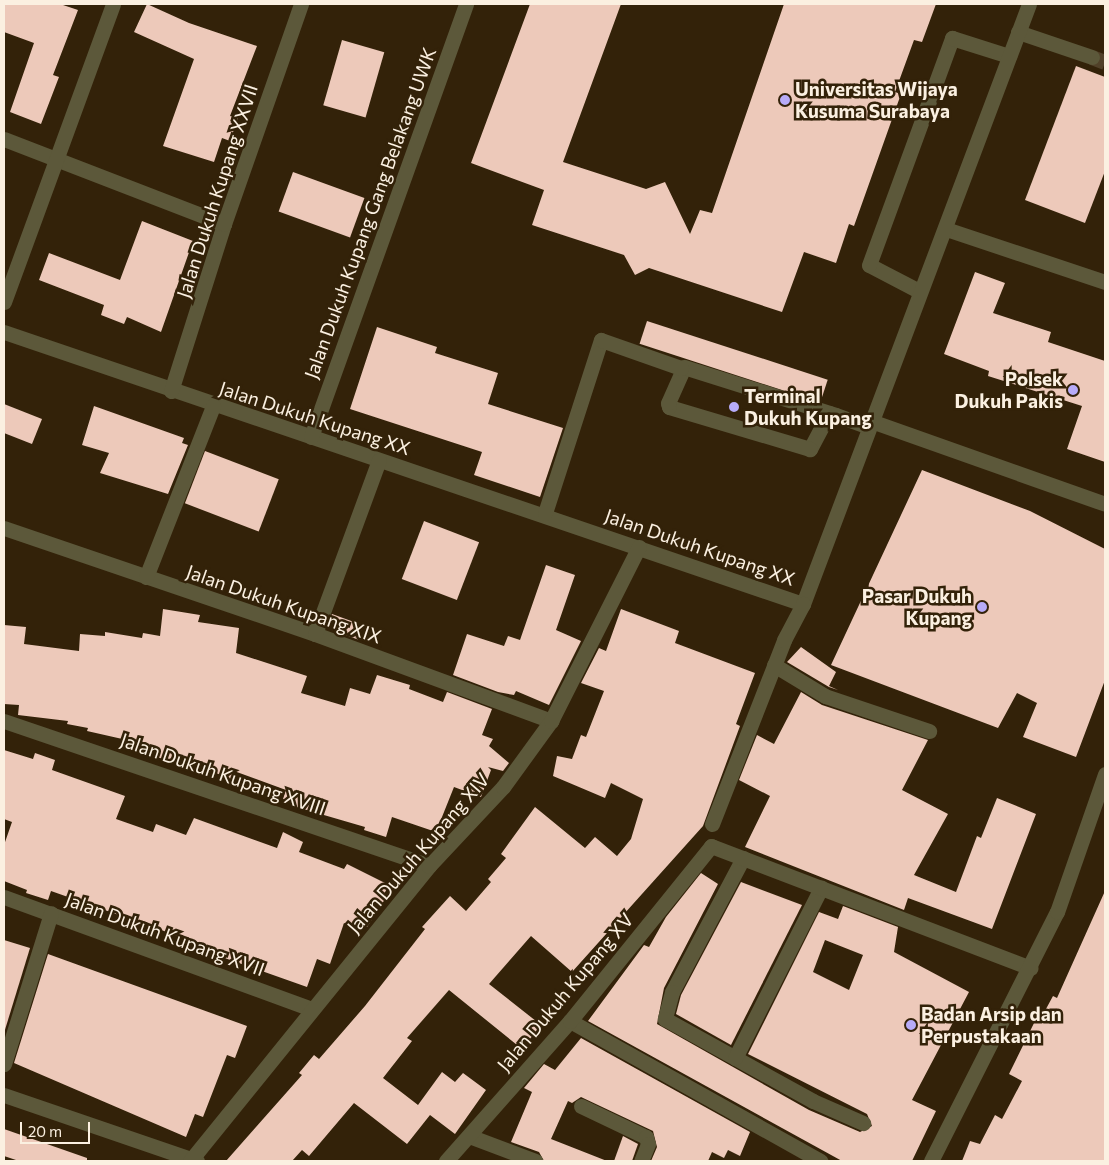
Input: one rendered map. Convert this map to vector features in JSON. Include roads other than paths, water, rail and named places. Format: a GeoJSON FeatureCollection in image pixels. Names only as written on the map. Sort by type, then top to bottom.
{"type":"FeatureCollection","features":[{"type":"Feature","properties":{"kind":"street"},"geometry":{"type":"LineString","coordinates":[[4,302],[113,4]]}},
{"type":"Feature","properties":{"kind":"street","name":"Jalan Dukuh Kupang XXVII"},"geometry":{"type":"LineString","coordinates":[[171,391],[224,224],[301,4]]}},
{"type":"Feature","properties":{"kind":"street","name":"Jalan Dukuh Kupang Gang Belakang UWK"},"geometry":{"type":"LineString","coordinates":[[311,437],[466,4]]}},
{"type":"Feature","properties":{"kind":"street","name":"Jalan Dukuh Kupang XX"},"geometry":{"type":"LineString","coordinates":[[4,332],[213,406],[545,514],[803,604],[919,291],[946,229],[1029,4]]}},
{"type":"Feature","properties":{"kind":"street"},"geometry":{"type":"LineString","coordinates":[[1018,32],[1092,57]]}},
{"type":"Feature","properties":{"kind":"street"},"geometry":{"type":"LineString","coordinates":[[919,291],[869,265],[952,38],[1009,56]]}},
{"type":"Feature","properties":{"kind":"street"},"geometry":{"type":"LineString","coordinates":[[4,139],[56,161],[189,207],[224,224]]}},
{"type":"Feature","properties":{"kind":"street"},"geometry":{"type":"LineString","coordinates":[[946,229],[1105,282]]}},
{"type":"Feature","properties":{"kind":"street"},"geometry":{"type":"LineString","coordinates":[[545,514],[601,340],[681,368],[870,424],[1105,504]]}},
{"type":"Feature","properties":{"kind":"street"},"geometry":{"type":"LineString","coordinates":[[681,368],[668,402],[669,407],[810,449],[829,413]]}},
{"type":"Feature","properties":{"kind":"street"},"geometry":{"type":"LineString","coordinates":[[146,577],[213,406]]}},
{"type":"Feature","properties":{"kind":"street"},"geometry":{"type":"LineString","coordinates":[[315,634],[379,460]]}},
{"type":"Feature","properties":{"kind":"street","name":"Jalan Dukuh Kupang XIX"},"geometry":{"type":"LineString","coordinates":[[4,528],[315,634],[551,721]]}},
{"type":"Feature","properties":{"kind":"street","name":"Jalan Dukuh Kupang XIV"},"geometry":{"type":"LineString","coordinates":[[193,1160],[428,866],[503,786],[551,721],[639,547]]}},
{"type":"Feature","properties":{"kind":"street"},"geometry":{"type":"LineString","coordinates":[[712,824],[774,665],[803,604]]}},
{"type":"Feature","properties":{"kind":"street"},"geometry":{"type":"LineString","coordinates":[[774,665],[826,696],[929,731]]}},
{"type":"Feature","properties":{"kind":"street","name":"Jalan Dukuh Kupang XVIII"},"geometry":{"type":"LineString","coordinates":[[4,721],[428,866]]}},
{"type":"Feature","properties":{"kind":"street"},"geometry":{"type":"LineString","coordinates":[[931,1161],[1032,968],[1057,912],[1105,774]]}},
{"type":"Feature","properties":{"kind":"street","name":"Jalan Dukuh Kupang XV"},"geometry":{"type":"LineString","coordinates":[[446,1161],[570,1021],[712,846],[743,858]]}},
{"type":"Feature","properties":{"kind":"street"},"geometry":{"type":"LineString","coordinates":[[863,1123],[813,1101],[735,1058],[664,1015],[672,992],[743,858],[1032,968]]}},
{"type":"Feature","properties":{"kind":"street"},"geometry":{"type":"LineString","coordinates":[[735,1058],[820,888]]}},
{"type":"Feature","properties":{"kind":"street","name":"Jalan Dukuh Kupang XVII"},"geometry":{"type":"LineString","coordinates":[[4,897],[311,1010]]}},
{"type":"Feature","properties":{"kind":"street"},"geometry":{"type":"LineString","coordinates":[[4,1064],[51,913]]}},
{"type":"Feature","properties":{"kind":"street"},"geometry":{"type":"LineString","coordinates":[[570,1021],[821,1161]]}},
{"type":"Feature","properties":{"kind":"street"},"geometry":{"type":"LineString","coordinates":[[4,1095],[193,1160]]}},
{"type":"Feature","properties":{"kind":"street"},"geometry":{"type":"LineString","coordinates":[[581,1106],[646,1137],[648,1144],[641,1161]]}},
{"type":"Feature","properties":{"kind":"street"},"geometry":{"type":"LineString","coordinates":[[469,1136],[535,1161]]}},
{"type":"Feature","properties":{"kind":"tunnel"},"geometry":{"type":"LineString","coordinates":[[1092,57],[1105,62]]}},
{"type":"Feature","properties":{"kind":"place","name":"Universitas Wijaya Kusuma Surabaya"},"geometry":{"type":"Point","coordinates":[785,100]}},
{"type":"Feature","properties":{"kind":"place","name":"Polsek Dukuh Pakis"},"geometry":{"type":"Point","coordinates":[1073,390]}},
{"type":"Feature","properties":{"kind":"place","name":"Terminal Dukuh Kupang"},"geometry":{"type":"Point","coordinates":[734,407]}},
{"type":"Feature","properties":{"kind":"place","name":"Pasar Dukuh Kupang"},"geometry":{"type":"Point","coordinates":[982,607]}},
{"type":"Feature","properties":{"kind":"place","name":"Badan Arsip dan Perpustakaan"},"geometry":{"type":"Point","coordinates":[911,1025]}}]}
